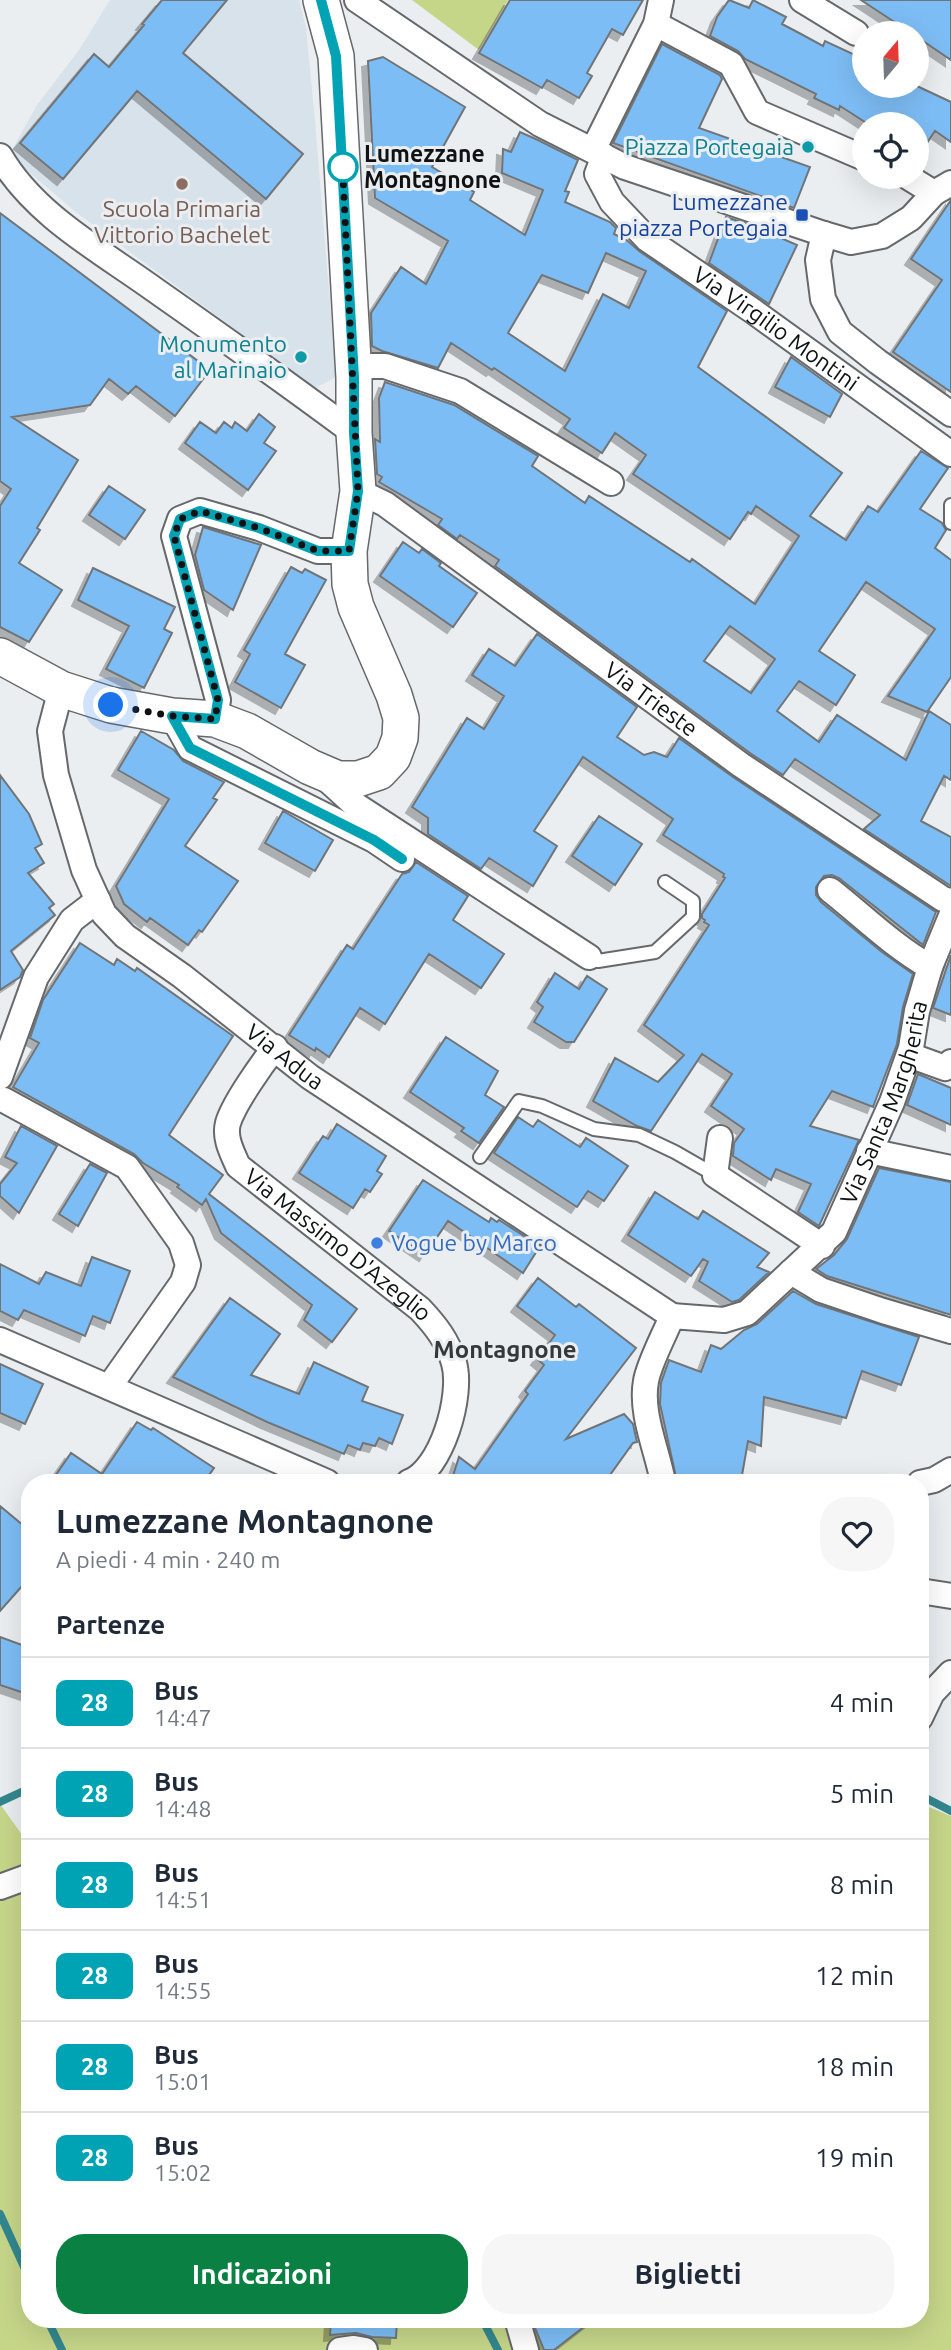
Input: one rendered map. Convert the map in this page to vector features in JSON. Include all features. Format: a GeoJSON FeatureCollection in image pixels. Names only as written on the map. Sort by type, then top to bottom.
{"type":"FeatureCollection","features":[{"type":"Feature","properties":{"kind":"main road"},"geometry":{"type":"LineString","coordinates":[[0,656],[61,689],[111,705],[172,716],[215,719],[264,739],[320,772],[338,779],[358,779],[379,772],[393,757],[400,738],[401,718],[398,706],[349,584],[349,551],[358,491],[353,366],[336,56],[321,0]]}},
{"type":"Feature","properties":{"kind":"street"},"geometry":{"type":"LineString","coordinates":[[357,0],[540,124],[625,167],[824,234],[851,242],[882,236],[911,218],[942,188]]}},
{"type":"Feature","properties":{"kind":"street"},"geometry":{"type":"LineString","coordinates":[[802,0],[852,31]]}},
{"type":"Feature","properties":{"kind":"street"},"geometry":{"type":"LineString","coordinates":[[659,12],[731,64],[757,112],[852,153]]}},
{"type":"Feature","properties":{"kind":"street","name":"Via Virgilio Montini"},"geometry":{"type":"LineString","coordinates":[[659,12],[599,153],[597,174],[612,202],[647,239],[808,350],[951,454]]}},
{"type":"Feature","properties":{"kind":"street"},"geometry":{"type":"LineString","coordinates":[[0,156],[28,196],[354,433]]}},
{"type":"Feature","properties":{"kind":"street"},"geometry":{"type":"LineString","coordinates":[[824,234],[818,260],[823,299],[840,332],[951,414]]}},
{"type":"Feature","properties":{"kind":"street"},"geometry":{"type":"LineString","coordinates":[[353,366],[385,366],[460,391],[611,483]]}},
{"type":"Feature","properties":{"kind":"street","name":"Via Trieste"},"geometry":{"type":"LineString","coordinates":[[358,491],[385,504],[741,765],[887,863],[943,899],[951,901]]}},
{"type":"Feature","properties":{"kind":"street"},"geometry":{"type":"LineString","coordinates":[[215,719],[218,700],[174,536],[180,519],[200,511],[259,528],[318,551],[349,551]]}},
{"type":"Feature","properties":{"kind":"street","name":"Via Adua"},"geometry":{"type":"LineString","coordinates":[[61,689],[50,731],[55,775],[84,870],[104,914],[125,936],[182,976],[310,1077],[672,1316]]}},
{"type":"Feature","properties":{"kind":"street"},"geometry":{"type":"LineString","coordinates":[[172,716],[190,748],[374,840],[402,859]]}},
{"type":"Feature","properties":{"kind":"street"},"geometry":{"type":"LineString","coordinates":[[320,772],[354,804],[589,957]]}},
{"type":"Feature","properties":{"kind":"street"},"geometry":{"type":"LineString","coordinates":[[830,890],[879,932],[930,967]]}},
{"type":"Feature","properties":{"kind":"street"},"geometry":{"type":"LineString","coordinates":[[98,900],[72,920],[36,977],[1,1097],[127,1167],[181,1243],[188,1265],[183,1282],[109,1387]]}},
{"type":"Feature","properties":{"kind":"street","name":"Via Santa Margherita"},"geometry":{"type":"LineString","coordinates":[[672,1316],[724,1320],[747,1313],[834,1232],[892,1102],[909,1055],[917,1011],[930,967],[951,916]]}},
{"type":"Feature","properties":{"kind":"street","name":"Via Massimo D'Azeglio"},"geometry":{"type":"LineString","coordinates":[[275,1047],[228,1124],[228,1143],[238,1166],[420,1309],[439,1329],[455,1364],[454,1400],[446,1434],[434,1461],[422,1474]]}},
{"type":"Feature","properties":{"kind":"street"},"geometry":{"type":"LineString","coordinates":[[909,1055],[945,1068],[951,1062]]}},
{"type":"Feature","properties":{"kind":"street"},"geometry":{"type":"LineString","coordinates":[[720,1138],[715,1175],[822,1246]]}},
{"type":"Feature","properties":{"kind":"street"},"geometry":{"type":"LineString","coordinates":[[869,1151],[951,1168]]}},
{"type":"Feature","properties":{"kind":"street"},"geometry":{"type":"LineString","coordinates":[[791,1272],[821,1290],[951,1331]]}},
{"type":"Feature","properties":{"kind":"street"},"geometry":{"type":"LineString","coordinates":[[662,1474],[645,1410],[646,1380],[672,1316]]}},
{"type":"Feature","properties":{"kind":"street"},"geometry":{"type":"LineString","coordinates":[[0,1340],[309,1474]]}},
{"type":"Feature","properties":{"kind":"street"},"geometry":{"type":"LineString","coordinates":[[929,1481],[951,1470]]}},
{"type":"Feature","properties":{"kind":"street"},"geometry":{"type":"LineString","coordinates":[[929,1592],[951,1596]]}},
{"type":"Feature","properties":{"kind":"street"},"geometry":{"type":"LineString","coordinates":[[929,1699],[951,1673]]}},
{"type":"Feature","properties":{"kind":"street"},"geometry":{"type":"LineString","coordinates":[[0,1887],[21,1879]]}},
{"type":"Feature","properties":{"kind":"street"},"geometry":{"type":"LineString","coordinates":[[520,2328],[526,2350]]}},
{"type":"Feature","properties":{"kind":"street"},"geometry":{"type":"LineString","coordinates":[[340,2350],[365,2350]]}},
{"type":"Feature","properties":{"kind":"lane"},"geometry":{"type":"LineString","coordinates":[[951,505],[951,523]]}},
{"type":"Feature","properties":{"kind":"lane"},"geometry":{"type":"LineString","coordinates":[[589,957],[598,961],[655,952],[693,918],[693,901],[666,882]]}},
{"type":"Feature","properties":{"kind":"lane"},"geometry":{"type":"LineString","coordinates":[[480,1157],[519,1101],[542,1106],[594,1129],[639,1135],[715,1175]]}},
{"type":"Feature","properties":{"kind":"shaded area","name":"Scuola Primaria Vittorio Bachelet"},"geometry":{"type":"Polygon","coordinates":[[[110,0],[299,0],[306,28],[336,377],[315,388],[77,213],[9,155],[37,105],[79,50],[110,0]]]}},
{"type":"Feature","properties":{"kind":"green space"},"geometry":{"type":"Polygon","coordinates":[[[412,0],[508,0],[479,50],[412,0]]]}},
{"type":"Feature","properties":{"kind":"green space"},"geometry":{"type":"Polygon","coordinates":[[[0,1804],[21,1833],[21,2328],[929,2328],[929,1807],[951,1816],[951,2350],[0,2350],[0,1804]]]}},
{"type":"Feature","properties":{"kind":"building"},"geometry":{"type":"Polygon","coordinates":[[[162,0],[227,0],[183,53],[303,154],[266,199],[137,91],[63,179],[20,143],[94,54],[109,67],[162,0]]]}},
{"type":"Feature","properties":{"kind":"building"},"geometry":{"type":"Polygon","coordinates":[[[510,0],[643,0],[623,35],[612,29],[587,73],[592,76],[579,98],[547,80],[542,88],[479,53],[510,0]]]}},
{"type":"Feature","properties":{"kind":"building"},"geometry":{"type":"Polygon","coordinates":[[[729,0],[749,8],[753,0],[786,17],[782,24],[823,46],[825,41],[852,54],[852,98],[929,98],[929,92],[951,102],[951,142],[935,131],[929,140],[929,112],[852,114],[840,106],[839,110],[814,98],[816,94],[745,59],[738,51],[710,36],[717,17],[729,0]]]}},
{"type":"Feature","properties":{"kind":"building"},"geometry":{"type":"Polygon","coordinates":[[[861,0],[951,0],[951,60],[929,45],[929,21],[893,21],[861,0]]]}},
{"type":"Feature","properties":{"kind":"building"},"geometry":{"type":"Polygon","coordinates":[[[662,44],[720,75],[722,79],[699,128],[810,167],[794,208],[613,143],[662,44]]]}},
{"type":"Feature","properties":{"kind":"building"},"geometry":{"type":"Polygon","coordinates":[[[383,57],[465,107],[432,167],[474,192],[470,200],[525,235],[543,190],[502,173],[503,149],[511,152],[520,132],[578,160],[565,191],[569,192],[565,202],[610,222],[616,228],[614,234],[727,311],[698,367],[842,473],[810,516],[846,540],[868,506],[878,512],[921,451],[948,468],[920,509],[942,523],[946,530],[935,548],[951,560],[951,677],[927,712],[888,696],[935,629],[866,582],[819,651],[855,675],[836,705],[799,681],[777,711],[819,742],[837,715],[906,760],[929,711],[951,725],[951,780],[944,776],[921,821],[951,837],[951,886],[864,829],[880,815],[795,759],[783,775],[495,566],[499,560],[460,535],[457,539],[438,525],[442,519],[379,482],[382,477],[377,474],[375,439],[380,442],[379,398],[385,382],[454,405],[538,456],[532,466],[585,503],[589,496],[690,562],[692,559],[755,604],[799,536],[756,506],[751,514],[748,512],[730,539],[633,474],[646,455],[615,433],[602,453],[564,428],[570,419],[451,343],[438,368],[372,346],[371,313],[401,267],[426,284],[448,241],[375,198],[368,61],[383,57]],[[606,253],[588,293],[542,275],[508,333],[565,371],[603,294],[629,308],[646,271],[606,253]],[[730,626],[704,661],[751,693],[775,659],[730,626]]]}},
{"type":"Feature","properties":{"kind":"building"},"geometry":{"type":"Polygon","coordinates":[[[951,200],[951,392],[893,352],[942,280],[911,259],[951,200]]]}},
{"type":"Feature","properties":{"kind":"building"},"geometry":{"type":"Polygon","coordinates":[[[0,213],[210,370],[175,416],[136,386],[128,394],[109,379],[90,405],[12,417],[78,460],[19,563],[62,590],[29,642],[0,627],[0,506],[11,489],[0,481],[0,213]]]}},
{"type":"Feature","properties":{"kind":"building"},"geometry":{"type":"Polygon","coordinates":[[[726,217],[784,236],[783,239],[797,245],[769,304],[709,263],[726,217]]]}},
{"type":"Feature","properties":{"kind":"building"},"geometry":{"type":"Polygon","coordinates":[[[791,357],[842,394],[830,417],[775,387],[791,357]]]}},
{"type":"Feature","properties":{"kind":"building"},"geometry":{"type":"Polygon","coordinates":[[[259,414],[275,427],[264,443],[276,451],[248,490],[185,443],[200,422],[216,433],[224,422],[232,428],[235,422],[247,431],[259,414]]]}},
{"type":"Feature","properties":{"kind":"building"},"geometry":{"type":"Polygon","coordinates":[[[109,486],[145,510],[125,539],[89,515],[109,486]]]}},
{"type":"Feature","properties":{"kind":"building"},"geometry":{"type":"Polygon","coordinates":[[[203,527],[261,545],[233,610],[204,590],[195,555],[203,527]]]}},
{"type":"Feature","properties":{"kind":"building"},"geometry":{"type":"Polygon","coordinates":[[[403,542],[419,553],[422,549],[441,563],[439,566],[477,593],[453,627],[380,576],[403,542]]]}},
{"type":"Feature","properties":{"kind":"building"},"geometry":{"type":"Polygon","coordinates":[[[291,567],[302,573],[305,569],[326,580],[285,654],[305,665],[281,708],[235,682],[250,654],[244,650],[291,567]]]}},
{"type":"Feature","properties":{"kind":"building"},"geometry":{"type":"Polygon","coordinates":[[[93,568],[175,607],[164,629],[172,633],[144,688],[106,669],[129,626],[78,600],[93,568]]]}},
{"type":"Feature","properties":{"kind":"building"},"geometry":{"type":"Polygon","coordinates":[[[537,634],[637,707],[617,737],[644,755],[654,752],[667,757],[679,738],[936,912],[923,945],[839,878],[824,876],[816,887],[816,895],[821,902],[913,974],[903,1007],[897,1044],[873,1107],[832,1091],[810,1126],[859,1140],[819,1226],[798,1212],[811,1184],[776,1169],[771,1180],[733,1156],[734,1143],[744,1129],[711,1106],[732,1074],[702,1054],[651,1131],[593,1101],[615,1058],[658,1082],[684,1055],[644,1025],[709,925],[704,922],[702,914],[725,878],[724,874],[663,835],[673,819],[583,757],[534,831],[557,846],[533,886],[489,858],[481,869],[428,834],[428,818],[412,807],[467,718],[484,729],[504,696],[472,675],[489,649],[515,666],[537,634]]]}},
{"type":"Feature","properties":{"kind":"building"},"geometry":{"type":"Polygon","coordinates":[[[141,731],[174,750],[183,761],[224,782],[213,798],[217,800],[185,846],[238,881],[202,932],[199,930],[188,945],[150,918],[147,922],[124,904],[116,886],[169,799],[118,770],[141,731]]]}},
{"type":"Feature","properties":{"kind":"building"},"geometry":{"type":"Polygon","coordinates":[[[0,775],[29,814],[42,844],[35,848],[44,863],[28,873],[54,904],[49,908],[55,915],[11,951],[23,970],[20,977],[0,990],[0,775]]]}},
{"type":"Feature","properties":{"kind":"building"},"geometry":{"type":"Polygon","coordinates":[[[283,811],[333,840],[315,871],[265,843],[283,811]]]}},
{"type":"Feature","properties":{"kind":"building"},"geometry":{"type":"Polygon","coordinates":[[[599,816],[642,844],[615,885],[572,856],[599,816]]]}},
{"type":"Feature","properties":{"kind":"building"},"geometry":{"type":"Polygon","coordinates":[[[416,862],[468,896],[453,920],[504,954],[481,988],[429,954],[385,1024],[360,1008],[329,1057],[289,1035],[347,945],[353,949],[402,874],[409,872],[416,862]]]}},
{"type":"Feature","properties":{"kind":"building"},"geometry":{"type":"Polygon","coordinates":[[[80,943],[114,965],[117,959],[135,971],[137,968],[233,1036],[169,1135],[223,1175],[209,1194],[357,1309],[332,1342],[304,1320],[312,1305],[221,1233],[206,1199],[202,1205],[177,1187],[179,1185],[143,1163],[134,1154],[13,1087],[39,1043],[30,1038],[43,1000],[80,943]]]}},
{"type":"Feature","properties":{"kind":"building"},"geometry":{"type":"Polygon","coordinates":[[[951,955],[951,1015],[933,1008],[951,955]]]}},
{"type":"Feature","properties":{"kind":"building"},"geometry":{"type":"Polygon","coordinates":[[[555,973],[579,989],[587,976],[607,989],[574,1042],[566,1042],[534,1022],[543,1007],[537,1002],[555,973]]]}},
{"type":"Feature","properties":{"kind":"building"},"geometry":{"type":"Polygon","coordinates":[[[446,1037],[498,1071],[485,1095],[504,1107],[479,1143],[461,1131],[464,1128],[410,1092],[446,1037]]]}},
{"type":"Feature","properties":{"kind":"building"},"geometry":{"type":"Polygon","coordinates":[[[918,1074],[951,1088],[951,1125],[907,1105],[918,1074]]]}},
{"type":"Feature","properties":{"kind":"building"},"geometry":{"type":"Polygon","coordinates":[[[518,1117],[533,1127],[538,1120],[580,1147],[586,1138],[628,1166],[604,1201],[588,1191],[577,1207],[494,1153],[518,1117]]]}},
{"type":"Feature","properties":{"kind":"building"},"geometry":{"type":"Polygon","coordinates":[[[337,1124],[386,1156],[377,1171],[382,1174],[370,1192],[365,1189],[353,1208],[299,1173],[323,1136],[328,1139],[337,1124]]]}},
{"type":"Feature","properties":{"kind":"building"},"geometry":{"type":"Polygon","coordinates":[[[21,1126],[57,1146],[19,1213],[0,1196],[0,1184],[17,1163],[5,1157],[21,1126]]]}},
{"type":"Feature","properties":{"kind":"building"},"geometry":{"type":"Polygon","coordinates":[[[90,1164],[107,1173],[78,1226],[59,1214],[90,1164]]]}},
{"type":"Feature","properties":{"kind":"building"},"geometry":{"type":"Polygon","coordinates":[[[879,1168],[951,1182],[951,1315],[827,1276],[816,1269],[834,1255],[847,1239],[879,1168]]]}},
{"type":"Feature","properties":{"kind":"building"},"geometry":{"type":"Polygon","coordinates":[[[423,1180],[489,1222],[491,1218],[497,1222],[499,1220],[540,1246],[523,1273],[448,1221],[425,1255],[389,1231],[423,1180]]]}},
{"type":"Feature","properties":{"kind":"building"},"geometry":{"type":"Polygon","coordinates":[[[655,1192],[698,1219],[703,1211],[769,1253],[757,1267],[769,1272],[739,1300],[732,1302],[699,1281],[708,1262],[703,1259],[691,1276],[628,1235],[655,1192]]]}},
{"type":"Feature","properties":{"kind":"building"},"geometry":{"type":"Polygon","coordinates":[[[92,1257],[130,1271],[110,1323],[93,1316],[85,1336],[24,1310],[18,1320],[0,1311],[0,1264],[39,1284],[46,1272],[81,1286],[92,1257]]]}},
{"type":"Feature","properties":{"kind":"building"},"geometry":{"type":"Polygon","coordinates":[[[538,1278],[576,1307],[579,1304],[636,1348],[566,1439],[624,1414],[633,1424],[637,1442],[633,1443],[611,1474],[454,1474],[459,1457],[475,1469],[528,1394],[525,1391],[544,1365],[537,1359],[555,1335],[517,1306],[538,1278]]]}},
{"type":"Feature","properties":{"kind":"building"},"geometry":{"type":"Polygon","coordinates":[[[793,1291],[816,1304],[919,1337],[901,1385],[862,1371],[846,1418],[764,1397],[761,1446],[748,1441],[742,1474],[675,1474],[660,1404],[661,1383],[669,1360],[701,1372],[711,1345],[721,1349],[744,1330],[757,1324],[793,1291]]]}},
{"type":"Feature","properties":{"kind":"building"},"geometry":{"type":"Polygon","coordinates":[[[230,1298],[280,1334],[251,1375],[299,1394],[314,1362],[368,1387],[362,1401],[403,1415],[392,1444],[379,1438],[375,1446],[363,1443],[360,1450],[348,1445],[344,1454],[267,1422],[173,1377],[230,1298]]]}},
{"type":"Feature","properties":{"kind":"building"},"geometry":{"type":"Polygon","coordinates":[[[0,1364],[43,1384],[25,1424],[0,1413],[0,1364]]]}},
{"type":"Feature","properties":{"kind":"building"},"geometry":{"type":"Polygon","coordinates":[[[137,1422],[151,1430],[153,1428],[214,1468],[210,1474],[102,1474],[137,1422]]]}},
{"type":"Feature","properties":{"kind":"building"},"geometry":{"type":"Polygon","coordinates":[[[71,1453],[102,1474],[57,1474],[71,1453]]]}},
{"type":"Feature","properties":{"kind":"building"},"geometry":{"type":"Polygon","coordinates":[[[0,1506],[21,1524],[21,1587],[0,1611],[0,1506]]]}},
{"type":"Feature","properties":{"kind":"building"},"geometry":{"type":"Polygon","coordinates":[[[0,1637],[21,1645],[21,1692],[0,1685],[0,1637]]]}},
{"type":"Feature","properties":{"kind":"building"},"geometry":{"type":"Polygon","coordinates":[[[330,2328],[397,2328],[396,2338],[356,2333],[330,2335],[330,2328]]]}},
{"type":"Feature","properties":{"kind":"building"},"geometry":{"type":"Polygon","coordinates":[[[535,2328],[582,2328],[554,2350],[544,2350],[535,2328]]]}},
{"type":"Feature","properties":{"kind":"waterway"},"geometry":{"type":"LineString","coordinates":[[0,1802],[21,1792]]}},
{"type":"Feature","properties":{"kind":"waterway"},"geometry":{"type":"LineString","coordinates":[[929,1800],[951,1811]]}},
{"type":"Feature","properties":{"kind":"waterway"},"geometry":{"type":"LineString","coordinates":[[0,2214],[21,2260]]}},
{"type":"Feature","properties":{"kind":"waterway"},"geometry":{"type":"LineString","coordinates":[[51,2328],[62,2350]]}},
{"type":"Feature","properties":{"kind":"waterway"},"geometry":{"type":"LineString","coordinates":[[487,2328],[498,2350]]}},
{"type":"Feature","properties":{"kind":"bus line","name":"28"},"geometry":{"type":"LineString","coordinates":[[321,0],[336,56],[354,378],[358,491],[349,551],[318,551],[259,528],[200,511],[180,519],[174,536],[218,700],[215,719],[172,716],[190,748],[374,840],[402,859]]}},
{"type":"Feature","properties":{"kind":"place","name":"Piazza Portegaia"},"geometry":{"type":"Point","coordinates":[808,147]}},
{"type":"Feature","properties":{"kind":"place","name":"Lumezzane Montagnone"},"geometry":{"type":"Point","coordinates":[343,167]}},
{"type":"Feature","properties":{"kind":"place","name":"Scuola Primaria Vittorio Bachelet"},"geometry":{"type":"Point","coordinates":[182,184]}},
{"type":"Feature","properties":{"kind":"place","name":"Lumezzane piazza Portegaia"},"geometry":{"type":"Point","coordinates":[802,215]}},
{"type":"Feature","properties":{"kind":"place","name":"Monumento al Marinaio"},"geometry":{"type":"Point","coordinates":[301,357]}},
{"type":"Feature","properties":{"kind":"place","name":"Vogue by Marco"},"geometry":{"type":"Point","coordinates":[377,1243]}},
{"type":"Feature","properties":{"kind":"district","name":"Montagnone"},"geometry":{"type":"Point","coordinates":[505,1350]}},
{"type":"Feature","properties":{"kind":"route"},"geometry":{"type":"LineString","coordinates":[[111,705],[172,716],[215,719],[218,700],[174,536],[180,519],[200,511],[259,528],[318,551],[349,551],[358,491],[342,155],[343,167]]}}]}
